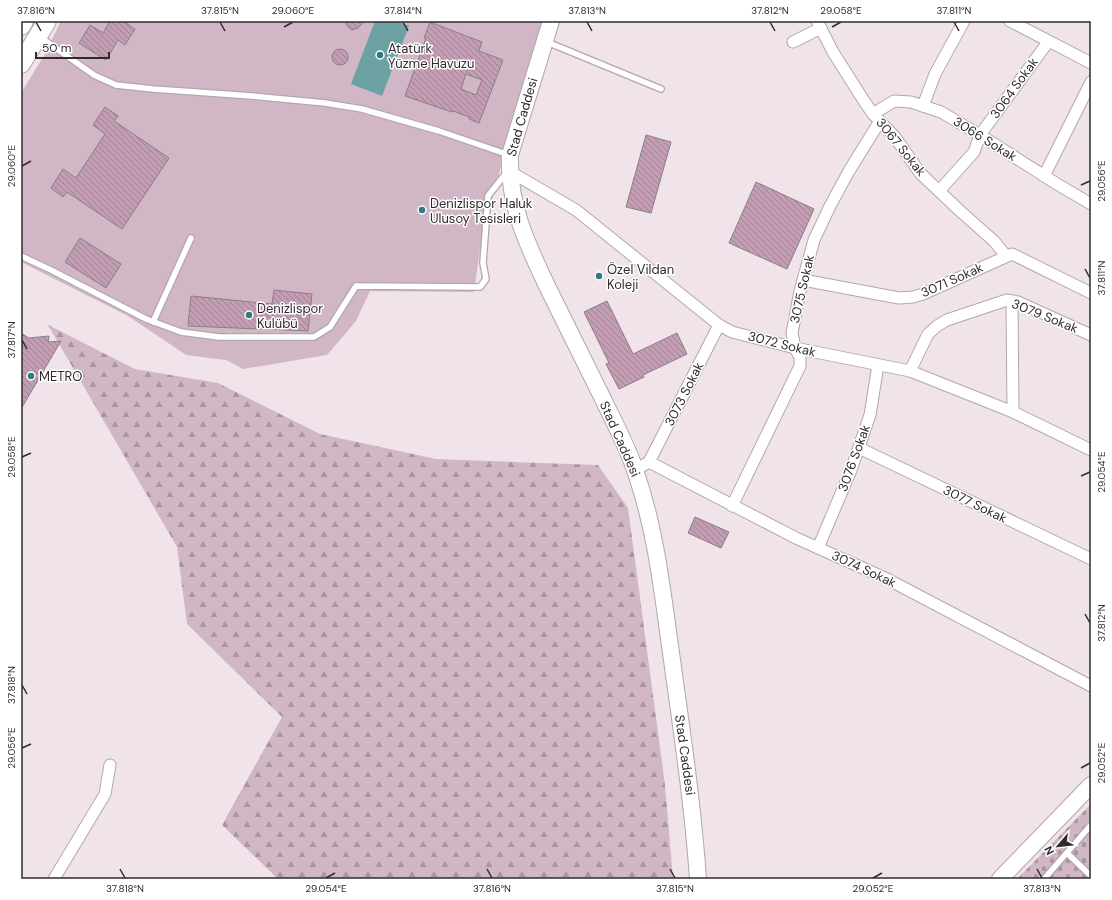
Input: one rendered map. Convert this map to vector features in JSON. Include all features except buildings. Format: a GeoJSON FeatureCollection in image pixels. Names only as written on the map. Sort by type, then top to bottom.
{"type":"FeatureCollection","features":[{"type":"Feature","properties":{"kind":"main road"},"geometry":{"type":"LineString","coordinates":[[21,26],[24,21]]}},
{"type":"Feature","properties":{"kind":"main road"},"geometry":{"type":"LineString","coordinates":[[21,64],[43,28]]}},
{"type":"Feature","properties":{"kind":"street","name":"Stad Caddesi"},"geometry":{"type":"LineString","coordinates":[[551,21],[510,155],[509,171],[512,194],[522,231],[565,323],[624,443],[642,466],[642,491],[659,568],[688,777],[695,836],[698,879]]}},
{"type":"Feature","properties":{"kind":"street"},"geometry":{"type":"LineString","coordinates":[[923,106],[934,74],[964,21]]}},
{"type":"Feature","properties":{"kind":"street"},"geometry":{"type":"LineString","coordinates":[[1010,21],[1022,24],[1048,42],[1091,63]]}},
{"type":"Feature","properties":{"kind":"street"},"geometry":{"type":"LineString","coordinates":[[793,42],[819,24]]}},
{"type":"Feature","properties":{"kind":"street","name":"3067 Sokak"},"geometry":{"type":"LineString","coordinates":[[819,24],[833,52],[864,101],[877,118],[895,137],[920,173],[994,241],[1006,256]]}},
{"type":"Feature","properties":{"kind":"street","name":"3064 Sokak"},"geometry":{"type":"LineString","coordinates":[[939,191],[974,152],[980,135],[1048,42]]}},
{"type":"Feature","properties":{"kind":"street"},"geometry":{"type":"LineString","coordinates":[[1044,176],[1091,82]]}},
{"type":"Feature","properties":{"kind":"street","name":"3066 Sokak"},"geometry":{"type":"LineString","coordinates":[[877,118],[894,101],[910,102],[941,112],[1044,176],[1091,203]]}},
{"type":"Feature","properties":{"kind":"street","name":"3075 Sokak"},"geometry":{"type":"LineString","coordinates":[[732,506],[800,366],[800,357],[795,348],[792,332],[800,291],[814,240],[830,206],[877,118]]}},
{"type":"Feature","properties":{"kind":"street","name":"3072 Sokak"},"geometry":{"type":"LineString","coordinates":[[509,171],[576,210],[719,325],[732,332],[795,348],[910,371],[1013,412],[1091,450]]}},
{"type":"Feature","properties":{"kind":"street"},"geometry":{"type":"LineString","coordinates":[[1006,256],[1012,254],[1091,293]]}},
{"type":"Feature","properties":{"kind":"street","name":"3071 Sokak"},"geometry":{"type":"LineString","coordinates":[[803,280],[899,298],[913,297],[923,294],[1006,256]]}},
{"type":"Feature","properties":{"kind":"street","name":"3079 Sokak"},"geometry":{"type":"LineString","coordinates":[[910,371],[928,334],[937,326],[947,320],[1007,300],[1018,302],[1091,335]]}},
{"type":"Feature","properties":{"kind":"street"},"geometry":{"type":"LineString","coordinates":[[1012,301],[1013,412]]}},
{"type":"Feature","properties":{"kind":"street","name":"3073 Sokak"},"geometry":{"type":"LineString","coordinates":[[642,466],[719,325]]}},
{"type":"Feature","properties":{"kind":"street","name":"3076 Sokak"},"geometry":{"type":"LineString","coordinates":[[818,548],[851,470],[870,415],[878,365]]}},
{"type":"Feature","properties":{"kind":"street","name":"3077 Sokak"},"geometry":{"type":"LineString","coordinates":[[859,448],[1091,559]]}},
{"type":"Feature","properties":{"kind":"street","name":"3074 Sokak"},"geometry":{"type":"LineString","coordinates":[[642,466],[732,506],[796,538],[887,579],[1091,686]]}},
{"type":"Feature","properties":{"kind":"street"},"geometry":{"type":"LineString","coordinates":[[54,879],[105,794],[110,765]]}},
{"type":"Feature","properties":{"kind":"street"},"geometry":{"type":"LineString","coordinates":[[1000,879],[1091,785]]}},
{"type":"Feature","properties":{"kind":"lane"},"geometry":{"type":"LineString","coordinates":[[43,28],[94,75],[116,85],[281,99],[362,109],[439,131],[510,155]]}},
{"type":"Feature","properties":{"kind":"lane"},"geometry":{"type":"LineString","coordinates":[[545,42],[661,89]]}},
{"type":"Feature","properties":{"kind":"lane"},"geometry":{"type":"LineString","coordinates":[[21,256],[146,319],[181,332],[219,337],[314,337],[330,327],[356,286],[480,287],[486,279],[483,263],[488,196],[509,171]]}},
{"type":"Feature","properties":{"kind":"lane"},"geometry":{"type":"LineString","coordinates":[[153,322],[191,238]]}},
{"type":"Feature","properties":{"kind":"lane"},"geometry":{"type":"LineString","coordinates":[[1044,879],[1091,825]]}},
{"type":"Feature","properties":{"kind":"lane"},"geometry":{"type":"LineString","coordinates":[[1067,853],[1091,876]]}},
{"type":"Feature","properties":{"kind":"green space"},"geometry":{"type":"Polygon","coordinates":[[[61,21],[551,21],[545,42],[502,162],[479,253],[474,292],[370,291],[356,321],[327,355],[243,369],[226,360],[186,355],[128,316],[21,262],[21,93],[45,54],[61,21]]]}},
{"type":"Feature","properties":{"kind":"green space"},"geometry":{"type":"Polygon","coordinates":[[[48,325],[135,369],[218,383],[320,434],[436,459],[598,465],[628,508],[665,785],[673,879],[278,879],[222,825],[282,717],[187,624],[177,547],[48,325]]]}},
{"type":"Feature","properties":{"kind":"green space"},"geometry":{"type":"Polygon","coordinates":[[[1091,804],[1091,879],[1017,879],[1025,871],[1091,804]]]}},
{"type":"Feature","properties":{"kind":"water","name":"Atatürk Yüzme Havuzu"},"geometry":{"type":"Polygon","coordinates":[[[375,21],[396,21],[409,26],[382,96],[351,84],[375,21]]]}},
{"type":"Feature","properties":{"kind":"place","name":"Atatürk Yüzme Havuzu"},"geometry":{"type":"Point","coordinates":[380,55]}},
{"type":"Feature","properties":{"kind":"place","name":"Denizlispor Haluk Ulusoy Tesisleri"},"geometry":{"type":"Point","coordinates":[422,210]}},
{"type":"Feature","properties":{"kind":"place","name":"Özel Vildan Koleji"},"geometry":{"type":"Point","coordinates":[599,276]}},
{"type":"Feature","properties":{"kind":"place","name":"Denizlispor Kulübü"},"geometry":{"type":"Point","coordinates":[249,315]}},
{"type":"Feature","properties":{"kind":"place","name":"METRO"},"geometry":{"type":"Point","coordinates":[31,376]}}]}
